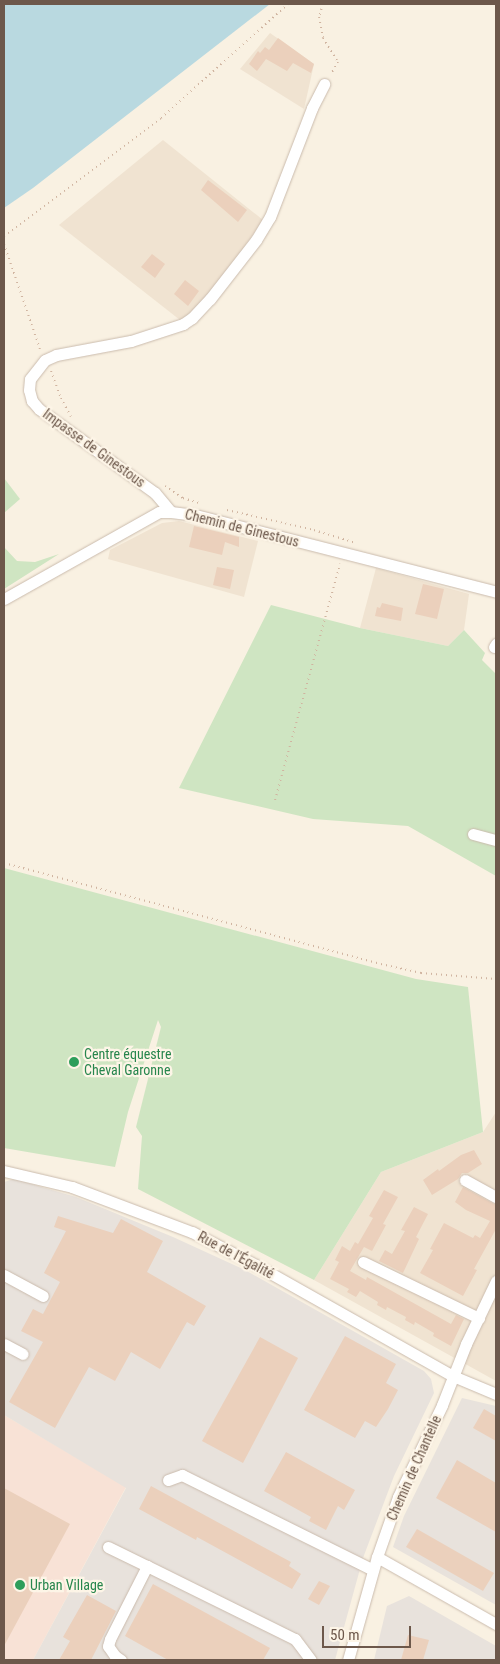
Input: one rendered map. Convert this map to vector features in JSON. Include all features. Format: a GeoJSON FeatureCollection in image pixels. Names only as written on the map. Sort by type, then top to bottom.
{"type":"FeatureCollection","features":[{"type":"Feature","properties":{"kind":"street"},"geometry":{"type":"LineString","coordinates":[[45,360],[71,351],[131,341],[183,324],[192,318],[210,299],[256,240],[270,217],[312,108],[324,84]]}},
{"type":"Feature","properties":{"kind":"street","name":"Impasse de Ginestous"},"geometry":{"type":"LineString","coordinates":[[45,360],[30,380],[29,390],[32,401],[39,409],[155,492],[171,512]]}},
{"type":"Feature","properties":{"kind":"street","name":"Chemin de Ginestous"},"geometry":{"type":"LineString","coordinates":[[4,599],[159,512],[195,515],[496,592]]}},
{"type":"Feature","properties":{"kind":"street"},"geometry":{"type":"LineString","coordinates":[[473,834],[496,840]]}},
{"type":"Feature","properties":{"kind":"street","name":"Rue de l'Égalité"},"geometry":{"type":"LineString","coordinates":[[4,1171],[72,1187],[146,1213],[192,1232],[256,1265],[453,1376],[496,1394]]}},
{"type":"Feature","properties":{"kind":"street"},"geometry":{"type":"LineString","coordinates":[[465,1180],[496,1197]]}},
{"type":"Feature","properties":{"kind":"street"},"geometry":{"type":"LineString","coordinates":[[363,1262],[479,1318]]}},
{"type":"Feature","properties":{"kind":"street"},"geometry":{"type":"LineString","coordinates":[[4,1274],[43,1296]]}},
{"type":"Feature","properties":{"kind":"street","name":"Chemin de Chantelle"},"geometry":{"type":"LineString","coordinates":[[348,1660],[373,1570],[398,1497],[442,1405],[496,1281]]}},
{"type":"Feature","properties":{"kind":"street"},"geometry":{"type":"LineString","coordinates":[[4,1344],[23,1354]]}},
{"type":"Feature","properties":{"kind":"street"},"geometry":{"type":"LineString","coordinates":[[168,1480],[182,1474],[373,1570]]}},
{"type":"Feature","properties":{"kind":"street"},"geometry":{"type":"LineString","coordinates":[[108,1546],[295,1639],[311,1660]]}},
{"type":"Feature","properties":{"kind":"street"},"geometry":{"type":"LineString","coordinates":[[377,1557],[496,1624]]}},
{"type":"Feature","properties":{"kind":"street"},"geometry":{"type":"LineString","coordinates":[[121,1660],[108,1646],[147,1566]]}},
{"type":"Feature","properties":{"kind":"path"},"geometry":{"type":"LineString","coordinates":[[4,236],[162,118],[288,4]]}},
{"type":"Feature","properties":{"kind":"path"},"geometry":{"type":"LineString","coordinates":[[323,4],[319,17],[323,38],[338,62],[324,84]]}},
{"type":"Feature","properties":{"kind":"path"},"geometry":{"type":"LineString","coordinates":[[4,244],[32,332],[54,377],[68,414],[74,420]]}},
{"type":"Feature","properties":{"kind":"path"},"geometry":{"type":"LineString","coordinates":[[160,482],[183,498],[204,504]]}},
{"type":"Feature","properties":{"kind":"path"},"geometry":{"type":"LineString","coordinates":[[220,508],[314,530],[356,543]]}},
{"type":"Feature","properties":{"kind":"path"},"geometry":{"type":"LineString","coordinates":[[275,800],[343,554]]}},
{"type":"Feature","properties":{"kind":"path"},"geometry":{"type":"LineString","coordinates":[[4,863],[381,964],[421,973],[496,979]]}},
{"type":"Feature","properties":{"kind":"shaded area"},"geometry":{"type":"Polygon","coordinates":[[[270,33],[314,64],[304,109],[240,69],[270,33]]]}},
{"type":"Feature","properties":{"kind":"shaded area"},"geometry":{"type":"Polygon","coordinates":[[[163,140],[263,220],[218,285],[189,316],[180,320],[59,225],[163,140]]]}},
{"type":"Feature","properties":{"kind":"shaded area"},"geometry":{"type":"Polygon","coordinates":[[[179,521],[258,541],[244,597],[108,559],[110,550],[162,523],[179,521]]]}},
{"type":"Feature","properties":{"kind":"shaded area"},"geometry":{"type":"Polygon","coordinates":[[[376,568],[469,594],[464,630],[448,646],[360,628],[376,568]]]}},
{"type":"Feature","properties":{"kind":"shaded area"},"geometry":{"type":"Polygon","coordinates":[[[496,1112],[496,1381],[314,1280],[381,1172],[483,1132],[496,1112]]]}},
{"type":"Feature","properties":{"kind":"shaded area"},"geometry":{"type":"Polygon","coordinates":[[[14,1179],[76,1197],[173,1237],[245,1270],[424,1371],[431,1379],[434,1393],[394,1476],[363,1558],[335,1660],[33,1660],[126,1488],[4,1415],[4,1182],[14,1179]]]}},
{"type":"Feature","properties":{"kind":"shaded area"},"geometry":{"type":"Polygon","coordinates":[[[462,1398],[496,1406],[496,1605],[393,1547],[404,1516],[462,1398]]]}},
{"type":"Feature","properties":{"kind":"shaded area","name":"Urban Village"},"geometry":{"type":"Polygon","coordinates":[[[4,1415],[126,1487],[33,1660],[4,1660],[4,1415]]]}},
{"type":"Feature","properties":{"kind":"shaded area"},"geometry":{"type":"Polygon","coordinates":[[[409,1596],[496,1646],[496,1660],[374,1660],[387,1606],[409,1596]]]}},
{"type":"Feature","properties":{"kind":"green space"},"geometry":{"type":"Polygon","coordinates":[[[4,478],[20,499],[4,513],[4,478]]]}},
{"type":"Feature","properties":{"kind":"green space"},"geometry":{"type":"Polygon","coordinates":[[[4,547],[17,561],[35,562],[59,554],[4,589],[4,547]]]}},
{"type":"Feature","properties":{"kind":"green space"},"geometry":{"type":"Polygon","coordinates":[[[271,605],[360,628],[448,646],[464,630],[485,653],[482,660],[496,674],[496,876],[408,826],[313,819],[179,788],[271,605]]]}},
{"type":"Feature","properties":{"kind":"green space"},"geometry":{"type":"Polygon","coordinates":[[[4,868],[416,979],[468,987],[483,1132],[381,1172],[314,1280],[138,1189],[142,1136],[136,1127],[161,1027],[158,1020],[128,1112],[115,1167],[4,1148],[4,868]]]}},
{"type":"Feature","properties":{"kind":"water"},"geometry":{"type":"Polygon","coordinates":[[[4,4],[270,4],[33,188],[4,208],[4,4]]]}},
{"type":"Feature","properties":{"kind":"building"},"geometry":{"type":"Polygon","coordinates":[[[278,38],[314,64],[311,73],[293,63],[287,71],[266,59],[257,71],[249,64],[258,51],[260,53],[265,47],[269,50],[278,38]]]}},
{"type":"Feature","properties":{"kind":"building"},"geometry":{"type":"Polygon","coordinates":[[[208,180],[247,210],[238,222],[201,190],[208,180]]]}},
{"type":"Feature","properties":{"kind":"building"},"geometry":{"type":"Polygon","coordinates":[[[152,254],[165,264],[155,278],[141,267],[152,254]]]}},
{"type":"Feature","properties":{"kind":"building"},"geometry":{"type":"Polygon","coordinates":[[[185,280],[199,291],[188,306],[174,294],[185,280]]]}},
{"type":"Feature","properties":{"kind":"building"},"geometry":{"type":"Polygon","coordinates":[[[194,526],[239,537],[239,547],[225,542],[222,555],[189,547],[194,526]]]}},
{"type":"Feature","properties":{"kind":"building"},"geometry":{"type":"Polygon","coordinates":[[[217,567],[234,570],[230,589],[213,585],[217,567]]]}},
{"type":"Feature","properties":{"kind":"building"},"geometry":{"type":"Polygon","coordinates":[[[423,584],[444,589],[437,619],[415,614],[423,584]]]}},
{"type":"Feature","properties":{"kind":"building"},"geometry":{"type":"Polygon","coordinates":[[[382,603],[403,608],[401,621],[375,616],[377,607],[380,608],[382,603]]]}},
{"type":"Feature","properties":{"kind":"building"},"geometry":{"type":"Polygon","coordinates":[[[474,1150],[482,1164],[468,1173],[462,1173],[458,1179],[432,1195],[423,1180],[461,1155],[474,1150]]]}},
{"type":"Feature","properties":{"kind":"building"},"geometry":{"type":"Polygon","coordinates":[[[463,1187],[496,1205],[496,1229],[474,1269],[477,1270],[463,1296],[420,1273],[433,1250],[430,1249],[444,1223],[473,1238],[475,1235],[480,1238],[490,1221],[466,1210],[455,1202],[463,1187]]]}},
{"type":"Feature","properties":{"kind":"building"},"geometry":{"type":"Polygon","coordinates":[[[384,1190],[398,1197],[383,1224],[386,1225],[372,1251],[364,1247],[350,1271],[366,1280],[367,1277],[451,1324],[456,1315],[464,1319],[451,1346],[433,1336],[434,1333],[415,1322],[414,1325],[405,1320],[406,1317],[387,1307],[386,1310],[377,1305],[378,1302],[360,1291],[356,1297],[347,1292],[349,1289],[330,1279],[339,1262],[335,1260],[342,1246],[350,1251],[355,1242],[358,1244],[373,1218],[369,1216],[384,1190]]]}},
{"type":"Feature","properties":{"kind":"building"},"geometry":{"type":"Polygon","coordinates":[[[414,1207],[428,1214],[416,1237],[419,1239],[403,1273],[379,1261],[385,1250],[392,1254],[405,1231],[401,1230],[414,1207]]]}},
{"type":"Feature","properties":{"kind":"building"},"geometry":{"type":"Polygon","coordinates":[[[58,1216],[113,1233],[121,1219],[163,1241],[147,1272],[206,1306],[194,1326],[187,1322],[160,1369],[131,1352],[115,1381],[89,1367],[55,1428],[9,1402],[43,1342],[21,1331],[33,1309],[43,1314],[60,1282],[44,1273],[66,1231],[54,1227],[58,1216]]]}},
{"type":"Feature","properties":{"kind":"building"},"geometry":{"type":"Polygon","coordinates":[[[345,1336],[396,1364],[386,1383],[398,1390],[388,1409],[376,1427],[365,1421],[355,1438],[304,1410],[345,1336]]]}},
{"type":"Feature","properties":{"kind":"building"},"geometry":{"type":"Polygon","coordinates":[[[260,1337],[298,1358],[243,1463],[202,1441],[260,1337]]]}},
{"type":"Feature","properties":{"kind":"building"},"geometry":{"type":"Polygon","coordinates":[[[484,1409],[496,1416],[496,1441],[473,1428],[484,1409]]]}},
{"type":"Feature","properties":{"kind":"building"},"geometry":{"type":"Polygon","coordinates":[[[286,1452],[355,1490],[344,1510],[338,1506],[326,1530],[309,1521],[311,1517],[264,1491],[286,1452]]]}},
{"type":"Feature","properties":{"kind":"building"},"geometry":{"type":"Polygon","coordinates":[[[457,1460],[496,1483],[496,1532],[436,1498],[457,1460]]]}},
{"type":"Feature","properties":{"kind":"building"},"geometry":{"type":"Polygon","coordinates":[[[151,1486],[291,1562],[289,1566],[301,1574],[292,1589],[197,1537],[196,1540],[139,1509],[151,1486]]]}},
{"type":"Feature","properties":{"kind":"building","name":"Urban Village"},"geometry":{"type":"Polygon","coordinates":[[[4,1488],[70,1524],[4,1646],[4,1488]]]}},
{"type":"Feature","properties":{"kind":"building"},"geometry":{"type":"Polygon","coordinates":[[[417,1529],[494,1573],[483,1591],[406,1547],[417,1529]]]}},
{"type":"Feature","properties":{"kind":"building"},"geometry":{"type":"Polygon","coordinates":[[[319,1581],[330,1586],[319,1605],[308,1599],[319,1581]]]}},
{"type":"Feature","properties":{"kind":"building"},"geometry":{"type":"Polygon","coordinates":[[[153,1584],[270,1648],[263,1660],[168,1660],[125,1636],[153,1584]]]}},
{"type":"Feature","properties":{"kind":"building"},"geometry":{"type":"Polygon","coordinates":[[[87,1595],[116,1611],[91,1660],[59,1660],[70,1641],[63,1637],[87,1595]]]}},
{"type":"Feature","properties":{"kind":"building"},"geometry":{"type":"Polygon","coordinates":[[[408,1635],[429,1640],[423,1660],[401,1660],[408,1635]]]}},
{"type":"Feature","properties":{"kind":"place","name":"Centre équestre Cheval Garonne"},"geometry":{"type":"Point","coordinates":[74,1062]}},
{"type":"Feature","properties":{"kind":"place","name":"Urban Village"},"geometry":{"type":"Point","coordinates":[20,1585]}}]}
